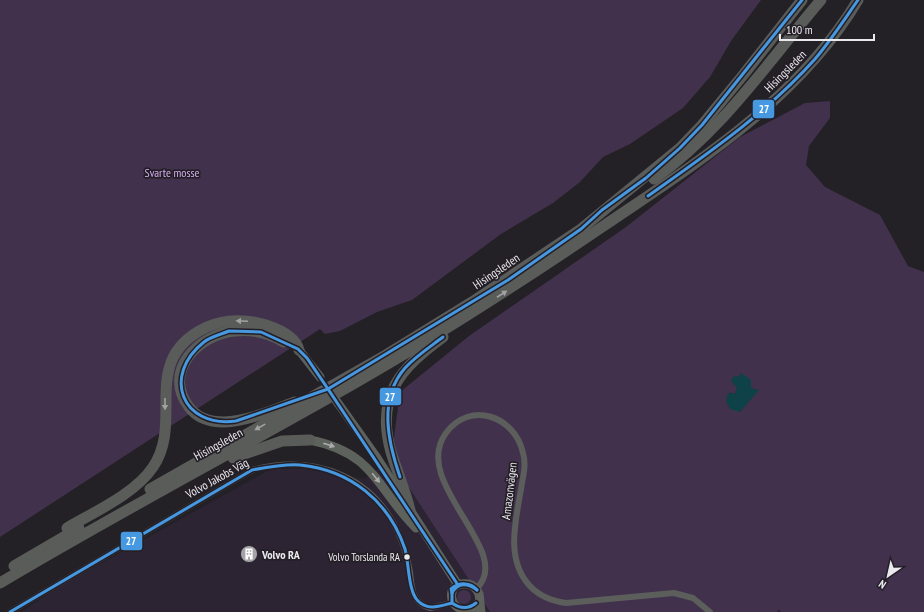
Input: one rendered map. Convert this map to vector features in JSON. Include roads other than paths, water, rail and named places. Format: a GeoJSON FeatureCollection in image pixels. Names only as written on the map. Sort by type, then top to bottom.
{"type":"FeatureCollection","features":[{"type":"Feature","properties":{"kind":"highway","name":"Hisingsleden"},"geometry":{"type":"LineString","coordinates":[[0,575],[53,542],[318,394],[472,302],[581,229],[680,148],[702,125],[740,79],[802,0]]}},
{"type":"Feature","properties":{"kind":"highway"},"geometry":{"type":"LineString","coordinates":[[581,229],[655,179],[696,146],[747,92],[821,0]]}},
{"type":"Feature","properties":{"kind":"highway"},"geometry":{"type":"LineString","coordinates":[[642,200],[658,184],[698,152],[732,118],[831,0]]}},
{"type":"Feature","properties":{"kind":"highway","name":"Hisingsleden"},"geometry":{"type":"LineString","coordinates":[[0,583],[74,539],[348,387],[542,268],[642,200],[720,144],[780,95],[799,77],[826,46],[845,22],[858,0]]}},
{"type":"Feature","properties":{"kind":"highway"},"geometry":{"type":"LineString","coordinates":[[410,510],[392,452],[388,433],[388,409],[391,392],[401,373],[423,352],[466,321],[468,314]]}},
{"type":"Feature","properties":{"kind":"highway"},"geometry":{"type":"LineString","coordinates":[[53,542],[58,534],[136,485],[152,468],[162,450],[164,439],[165,387],[168,369],[176,352],[189,338],[212,325],[234,321],[249,321],[267,325],[280,331],[297,344],[299,350]]}},
{"type":"Feature","properties":{"kind":"highway"},"geometry":{"type":"LineString","coordinates":[[299,350],[263,332],[241,330],[220,334],[203,342],[193,351],[186,361],[180,382],[182,396],[192,411],[200,417],[208,420],[224,422],[247,418],[318,394]]}},
{"type":"Feature","properties":{"kind":"highway"},"geometry":{"type":"LineString","coordinates":[[180,480],[192,479],[222,463],[265,445],[289,440],[310,440]]}},
{"type":"Feature","properties":{"kind":"street"},"geometry":{"type":"LineString","coordinates":[[299,350],[320,377]]}},
{"type":"Feature","properties":{"kind":"street"},"geometry":{"type":"LineString","coordinates":[[335,399],[368,444],[458,586]]}},
{"type":"Feature","properties":{"kind":"street","name":"Amazonvägen"},"geometry":{"type":"LineString","coordinates":[[476,589],[483,581],[486,574],[482,555],[475,538],[444,483],[438,469],[437,454],[441,441],[450,427],[462,419],[479,415],[492,417],[505,424],[515,433],[522,449],[524,468],[514,552],[520,574],[534,590],[552,600],[568,603],[661,593],[680,594],[696,600],[710,612]]}},
{"type":"Feature","properties":{"kind":"street"},"geometry":{"type":"LineString","coordinates":[[310,440],[333,446],[355,457],[375,475],[413,525],[432,545]]}},
{"type":"Feature","properties":{"kind":"street","name":"Volvo Jakobs Väg"},"geometry":{"type":"LineString","coordinates":[[10,612],[252,470],[271,465],[302,466],[330,471],[349,477],[359,483],[376,497],[396,527],[407,557],[412,592],[418,602],[430,608],[452,603]]}},
{"type":"Feature","properties":{"kind":"street"},"geometry":{"type":"LineString","coordinates":[[479,602],[471,611],[460,611],[452,603],[452,593],[458,586],[468,584],[476,589],[479,594],[481,612]]}},
{"type":"Feature","properties":{"kind":"water"},"geometry":{"type":"Polygon","coordinates":[[[741,373],[751,380],[751,388],[759,390],[740,412],[730,409],[726,401],[728,393],[735,394],[737,388],[731,381],[734,376],[738,377],[741,373]]]}},
{"type":"Feature","properties":{"kind":"place","name":"Volvo RA"},"geometry":{"type":"Point","coordinates":[249,554]}},
{"type":"Feature","properties":{"kind":"place","name":"Volvo Torslanda RA"},"geometry":{"type":"Point","coordinates":[407,557]}},
{"type":"Feature","properties":{"kind":"park label","name":"Svarte mosse"},"geometry":{"type":"Point","coordinates":[172,172]}}]}
